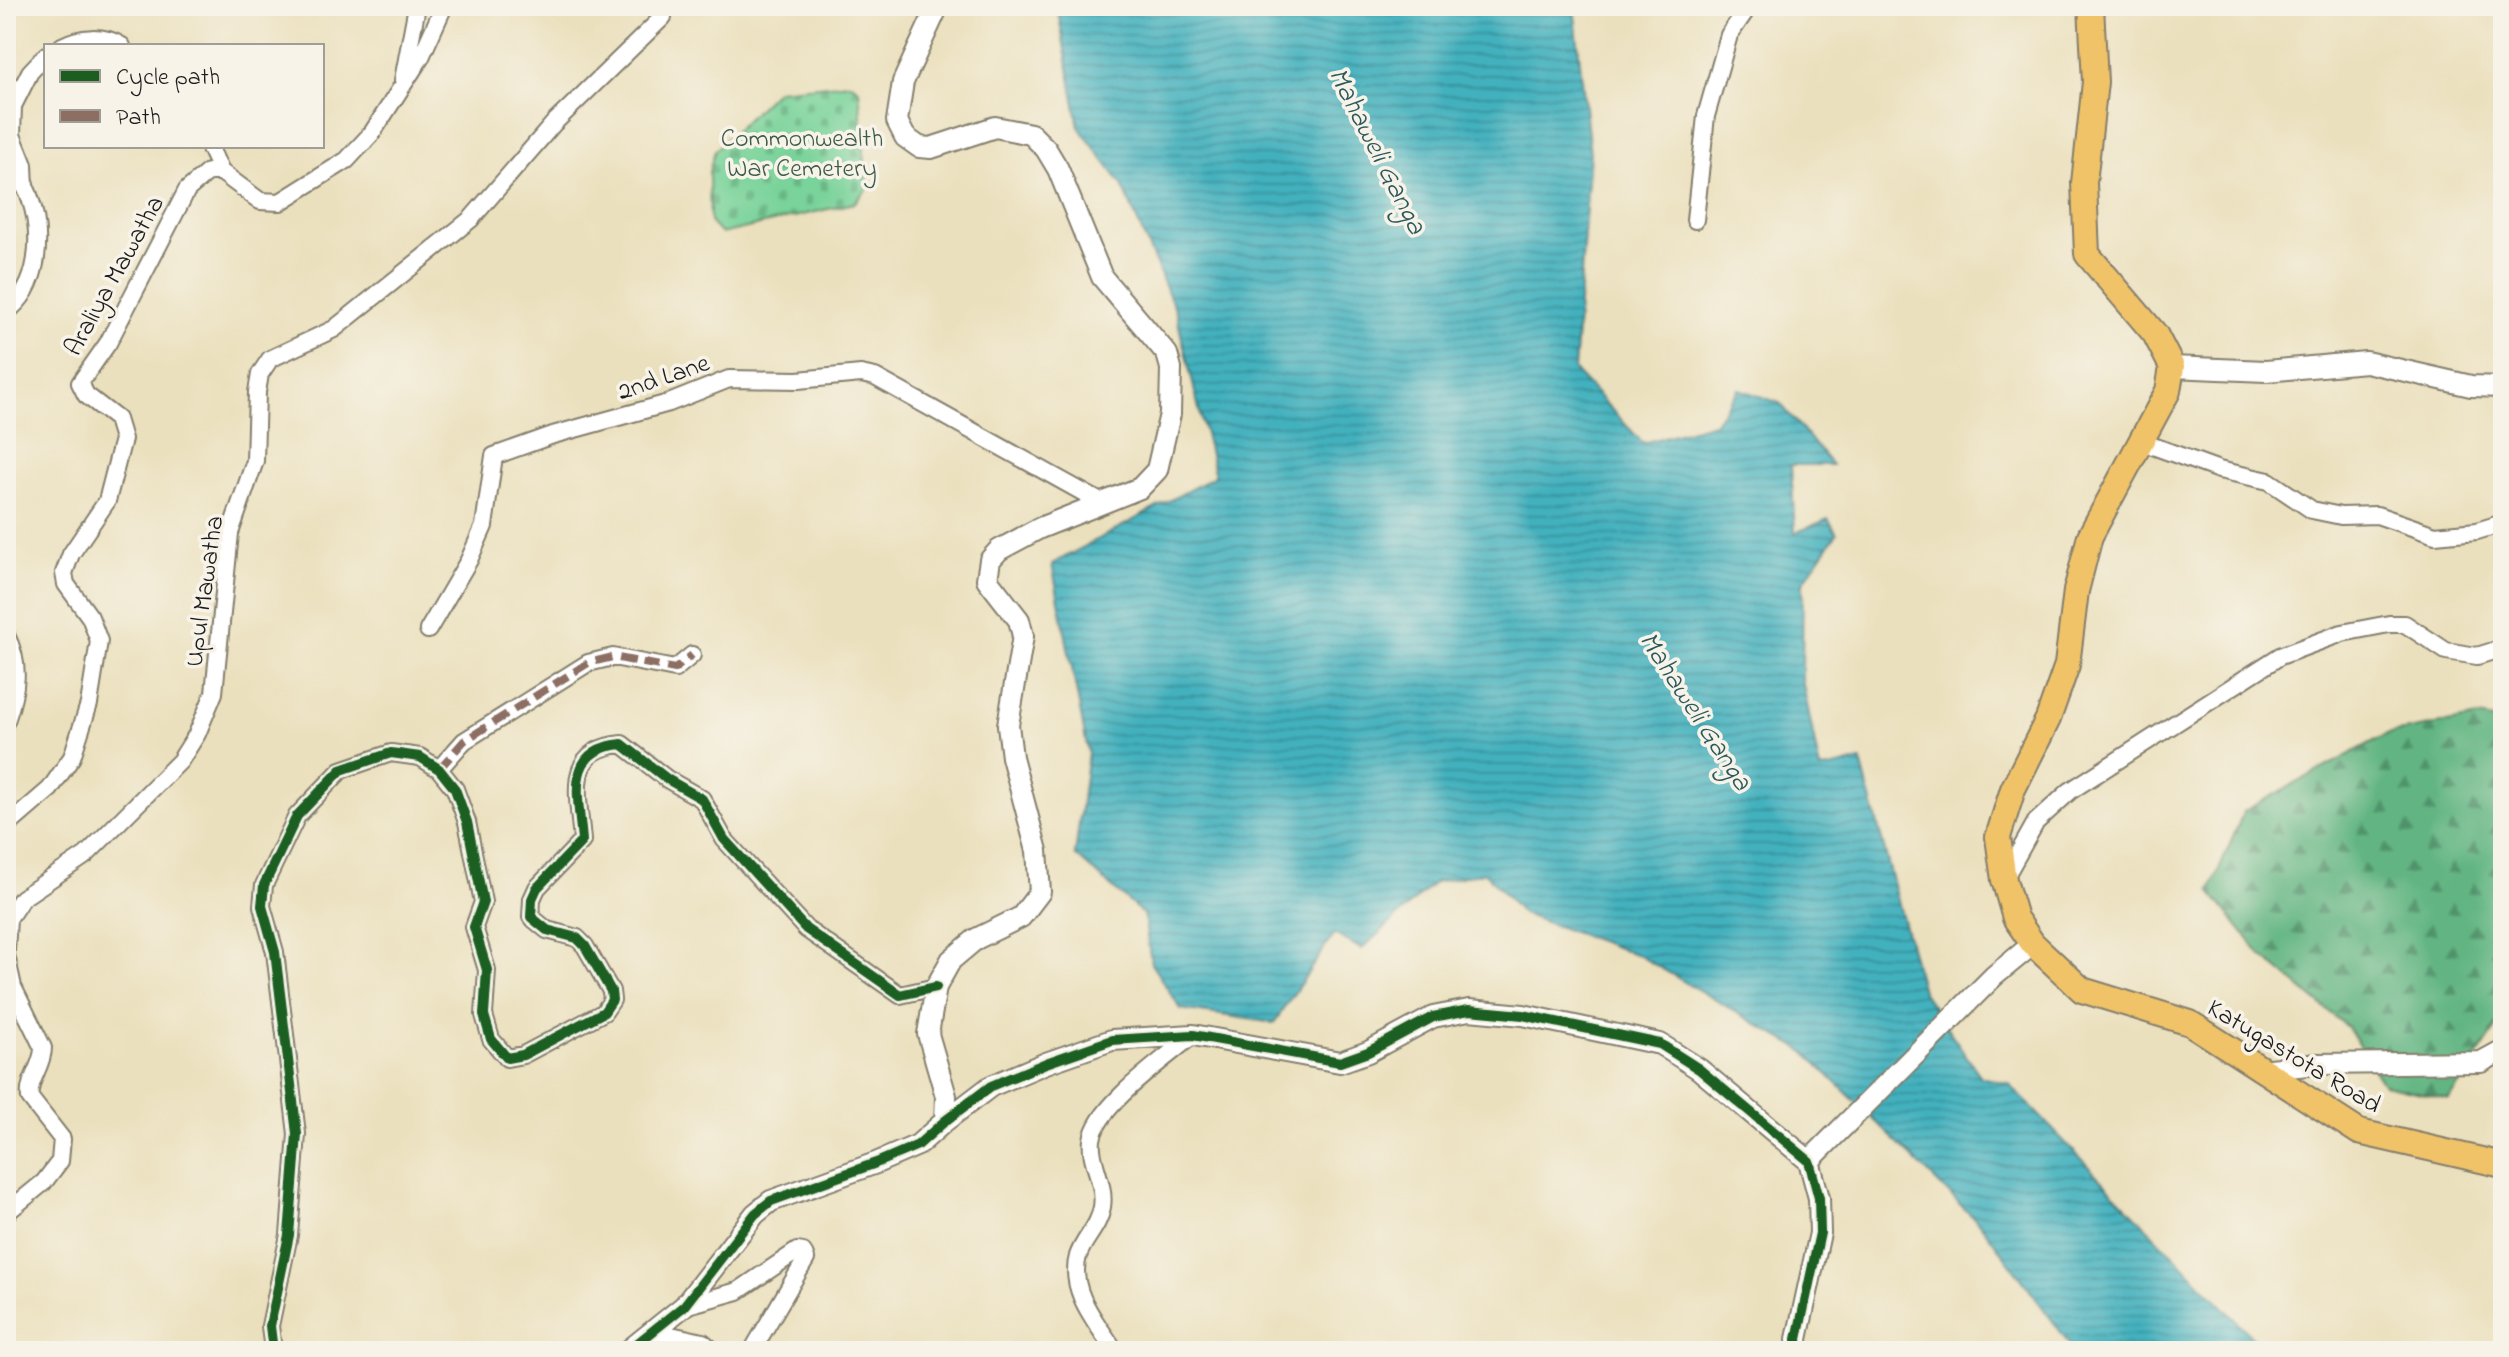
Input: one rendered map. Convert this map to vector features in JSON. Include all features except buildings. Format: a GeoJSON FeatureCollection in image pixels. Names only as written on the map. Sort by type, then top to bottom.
{"type":"FeatureCollection","features":[{"type":"Feature","properties":{"kind":"main road"},"geometry":{"type":"LineString","coordinates":[[2091,6],[2095,82],[2084,183],[2087,254],[2155,334],[2172,367]]}},
{"type":"Feature","properties":{"kind":"main road","name":"Katugastota Road"},"geometry":{"type":"LineString","coordinates":[[2172,367],[2168,391],[2090,536],[2076,591],[2067,665],[2048,719],[2013,789],[1998,837],[2004,880],[2015,918],[2033,944],[2082,990],[2190,1023],[2359,1132],[2503,1165]]}},
{"type":"Feature","properties":{"kind":"street"},"geometry":{"type":"LineString","coordinates":[[403,86],[403,70],[417,6]]}},
{"type":"Feature","properties":{"kind":"street"},"geometry":{"type":"LineString","coordinates":[[210,148],[221,172],[260,201],[280,202],[347,160],[372,133],[421,57],[444,6]]}},
{"type":"Feature","properties":{"kind":"street","name":"Upul Mawatha"},"geometry":{"type":"LineString","coordinates":[[6,1213],[44,1182],[60,1161],[62,1139],[30,1098],[28,1091],[43,1059],[43,1048],[13,987],[6,953],[8,919],[22,898],[86,855],[180,761],[197,734],[214,693],[230,533],[255,461],[260,374],[270,359],[334,329],[471,219],[554,123],[663,17],[661,6]]}},
{"type":"Feature","properties":{"kind":"street"},"geometry":{"type":"LineString","coordinates":[[938,6],[903,82],[897,121],[905,137],[919,147],[931,148],[995,127],[1031,134],[1046,149],[1058,169],[1102,277],[1167,354],[1171,368],[1170,414],[1157,470],[1140,488],[1040,528],[999,550],[990,560],[987,579],[1019,620],[1023,636],[1008,725],[1012,757],[1037,851],[1040,892],[1021,917],[976,939],[951,960],[936,987],[928,1034],[946,1096],[945,1121]]}},
{"type":"Feature","properties":{"kind":"street"},"geometry":{"type":"LineString","coordinates":[[1695,220],[1706,116],[1729,35],[1749,6]]}},
{"type":"Feature","properties":{"kind":"street"},"geometry":{"type":"LineString","coordinates":[[66,44],[76,38],[113,40],[119,44]]}},
{"type":"Feature","properties":{"kind":"street"},"geometry":{"type":"LineString","coordinates":[[25,187],[24,165],[12,135],[13,106],[30,72],[44,57]]}},
{"type":"Feature","properties":{"kind":"street"},"geometry":{"type":"LineString","coordinates":[[6,161],[31,198],[38,246],[30,287],[19,302],[6,312]]}},
{"type":"Feature","properties":{"kind":"street","name":"Araliya Mawatha"},"geometry":{"type":"LineString","coordinates":[[6,827],[50,789],[72,757],[89,704],[99,641],[90,617],[66,584],[64,573],[71,554],[107,501],[123,439],[117,419],[86,395],[80,383],[108,343],[187,190],[208,172],[221,172]]}},
{"type":"Feature","properties":{"kind":"street"},"geometry":{"type":"LineString","coordinates":[[2172,367],[2266,371],[2366,362],[2471,386],[2503,387]]}},
{"type":"Feature","properties":{"kind":"street","name":"2nd Lane"},"geometry":{"type":"LineString","coordinates":[[428,630],[469,560],[484,526],[494,456],[553,435],[669,403],[729,379],[798,380],[861,374],[875,377],[1104,504]]}},
{"type":"Feature","properties":{"kind":"street"},"geometry":{"type":"LineString","coordinates":[[2142,442],[2219,470],[2269,481],[2312,510],[2341,516],[2377,515],[2435,535],[2477,531],[2503,523]]}},
{"type":"Feature","properties":{"kind":"street"},"geometry":{"type":"LineString","coordinates":[[2004,880],[2036,822],[2070,791],[2280,656],[2342,633],[2389,624],[2405,624],[2446,651],[2477,656],[2503,648]]}},
{"type":"Feature","properties":{"kind":"street"},"geometry":{"type":"LineString","coordinates":[[6,635],[15,654],[15,696],[6,721]]}},
{"type":"Feature","properties":{"kind":"street"},"geometry":{"type":"LineString","coordinates":[[439,769],[464,741],[588,663],[613,657],[675,669],[692,655]]}},
{"type":"Feature","properties":{"kind":"street"},"geometry":{"type":"LineString","coordinates":[[273,1351],[270,1326],[289,1235],[297,1134],[275,952],[262,906],[264,885],[297,816],[341,770],[391,753],[420,757],[439,769],[455,789],[467,822],[483,902],[474,927],[487,970],[484,1015],[491,1039],[507,1058],[523,1055],[604,1012],[612,1000],[611,991],[585,946],[577,938],[547,930],[531,917],[532,899],[537,888],[582,841],[577,776],[585,758],[607,745],[622,744],[667,779],[702,799],[724,839],[806,929],[900,995],[936,987]]}},
{"type":"Feature","properties":{"kind":"street"},"geometry":{"type":"LineString","coordinates":[[1809,1161],[1985,985],[2033,944]]}},
{"type":"Feature","properties":{"kind":"street"},"geometry":{"type":"LineString","coordinates":[[628,1351],[684,1306],[755,1214],[771,1201],[918,1145],[991,1086],[1112,1040],[1193,1035],[1340,1062],[1368,1052],[1433,1017],[1469,1010],[1523,1015],[1660,1044],[1699,1069],[1809,1161],[1819,1198],[1820,1233],[1797,1339],[1798,1351]]}},
{"type":"Feature","properties":{"kind":"street"},"geometry":{"type":"LineString","coordinates":[[1115,1351],[1081,1298],[1076,1276],[1078,1256],[1097,1226],[1103,1204],[1102,1186],[1091,1143],[1097,1122],[1113,1101],[1193,1035]]}},
{"type":"Feature","properties":{"kind":"street"},"geometry":{"type":"LineString","coordinates":[[2260,1070],[2318,1064],[2481,1062],[2503,1050]]}},
{"type":"Feature","properties":{"kind":"street"},"geometry":{"type":"LineString","coordinates":[[684,1306],[738,1291],[797,1251],[803,1252],[806,1259],[752,1351]]}},
{"type":"Feature","properties":{"kind":"street"},"geometry":{"type":"LineString","coordinates":[[652,1331],[703,1342],[713,1351]]}},
{"type":"Feature","properties":{"kind":"green space","name":"Commonwealth War Cemetery"},"geometry":{"type":"Polygon","coordinates":[[[850,83],[859,89],[867,189],[854,203],[721,234],[710,222],[709,172],[715,150],[777,90],[850,83]]]}},
{"type":"Feature","properties":{"kind":"green space"},"geometry":{"type":"Polygon","coordinates":[[[2479,717],[2503,722],[2503,1018],[2449,1099],[2384,1085],[2347,1027],[2261,955],[2210,891],[2244,811],[2387,734],[2479,717]]]}},
{"type":"Feature","properties":{"kind":"water","name":"Mahaweli Ganga"},"geometry":{"type":"Polygon","coordinates":[[[1057,6],[1574,6],[1590,153],[1574,370],[1643,443],[1714,423],[1739,389],[1780,403],[1832,465],[1791,465],[1795,533],[1828,519],[1837,533],[1803,582],[1802,679],[1820,770],[1861,761],[1922,991],[1981,1077],[2009,1084],[2255,1340],[2262,1351],[2075,1351],[1983,1227],[1805,1052],[1638,955],[1522,914],[1485,872],[1435,882],[1362,949],[1334,934],[1274,1023],[1181,1009],[1151,964],[1144,915],[1075,855],[1088,752],[1052,564],[1215,476],[1175,309],[1122,185],[1079,127],[1057,6]]]}},
{"type":"Feature","properties":{"kind":"marked path"},"geometry":{"type":"LineString","coordinates":[[439,769],[464,741],[588,663],[613,657],[675,669],[692,655]]}},
{"type":"Feature","properties":{"kind":"cycle path"},"geometry":{"type":"LineString","coordinates":[[273,1351],[270,1326],[289,1235],[297,1134],[275,952],[262,906],[264,885],[297,816],[341,770],[391,753],[420,757],[439,769],[455,789],[467,822],[483,902],[474,927],[487,970],[484,1015],[491,1039],[507,1058],[523,1055],[604,1012],[612,1000],[611,991],[585,946],[577,938],[547,930],[531,917],[532,899],[537,888],[582,841],[578,792],[583,765],[590,755],[622,744],[667,779],[702,799],[724,839],[806,929],[900,995],[936,987]]}},
{"type":"Feature","properties":{"kind":"cycle path"},"geometry":{"type":"LineString","coordinates":[[628,1351],[684,1306],[755,1214],[771,1201],[918,1145],[991,1086],[1046,1063],[1112,1040],[1193,1035],[1340,1062],[1368,1052],[1433,1017],[1469,1010],[1523,1015],[1660,1044],[1699,1069],[1809,1161],[1819,1198],[1820,1233],[1797,1339],[1798,1351]]}}]}
